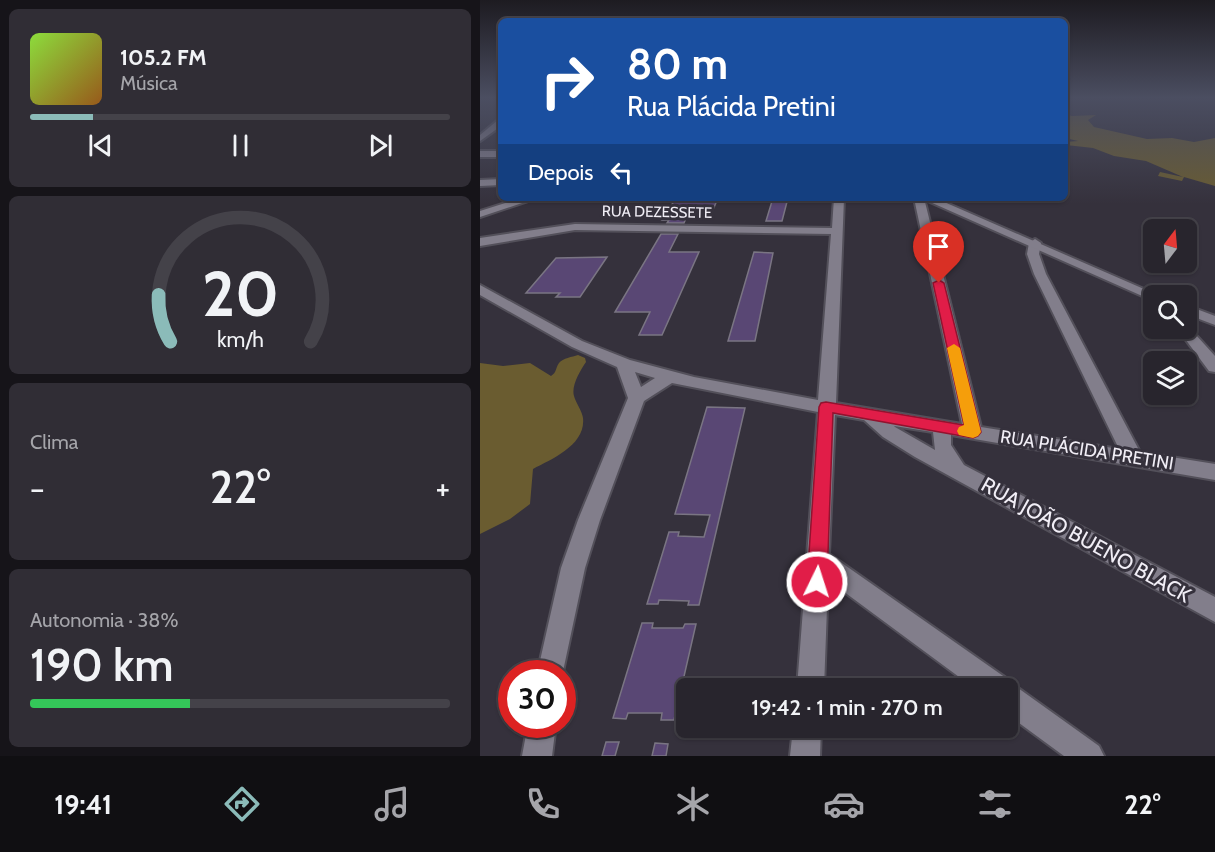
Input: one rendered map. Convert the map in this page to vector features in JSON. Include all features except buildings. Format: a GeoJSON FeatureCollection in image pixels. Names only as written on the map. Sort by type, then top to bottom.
{"type":"FeatureCollection","features":[{"type":"Feature","properties":{"kind":"street"},"geometry":{"type":"LineString","coordinates":[[480,154],[498,154]]}},
{"type":"Feature","properties":{"kind":"street"},"geometry":{"type":"LineString","coordinates":[[480,183],[498,182]]}},
{"type":"Feature","properties":{"kind":"street"},"geometry":{"type":"LineString","coordinates":[[480,205],[498,200]]}},
{"type":"Feature","properties":{"kind":"street"},"geometry":{"type":"LineString","coordinates":[[480,214],[522,201]]}},
{"type":"Feature","properties":{"kind":"street"},"geometry":{"type":"LineString","coordinates":[[811,678],[838,201]]}},
{"type":"Feature","properties":{"kind":"street"},"geometry":{"type":"LineString","coordinates":[[920,201],[973,432]]}},
{"type":"Feature","properties":{"kind":"street"},"geometry":{"type":"LineString","coordinates":[[933,201],[1143,291]]}},
{"type":"Feature","properties":{"kind":"street","name":"RUA DEZESSETE"},"geometry":{"type":"LineString","coordinates":[[480,242],[545,230],[616,226],[836,231]]}},
{"type":"Feature","properties":{"kind":"street","name":"RUA DEZESSETE"},"geometry":{"type":"LineString","coordinates":[[480,251],[515,235]]}},
{"type":"Feature","properties":{"kind":"street"},"geometry":{"type":"LineString","coordinates":[[1035,243],[1033,254],[1040,274],[1133,457]]}},
{"type":"Feature","properties":{"kind":"street","name":"RUA PLÁCIDA PRETINI"},"geometry":{"type":"LineString","coordinates":[[480,289],[577,344],[624,364],[694,383],[869,415],[1215,471]]}},
{"type":"Feature","properties":{"kind":"street"},"geometry":{"type":"LineString","coordinates":[[1197,314],[1215,321]]}},
{"type":"Feature","properties":{"kind":"street"},"geometry":{"type":"LineString","coordinates":[[1193,339],[1215,367]]}},
{"type":"Feature","properties":{"kind":"street"},"geometry":{"type":"LineString","coordinates":[[624,364],[637,398]]}},
{"type":"Feature","properties":{"kind":"street"},"geometry":{"type":"LineString","coordinates":[[552,660],[573,568],[589,520],[637,398],[670,376]]}},
{"type":"Feature","properties":{"kind":"street","name":"RUA JOÃO BUENO BLACK"},"geometry":{"type":"LineString","coordinates":[[869,415],[889,432],[1215,610]]}},
{"type":"Feature","properties":{"kind":"street"},"geometry":{"type":"LineString","coordinates":[[942,427],[942,447],[957,469]]}},
{"type":"Feature","properties":{"kind":"street"},"geometry":{"type":"LineString","coordinates":[[819,560],[982,678]]}},
{"type":"Feature","properties":{"kind":"street"},"geometry":{"type":"LineString","coordinates":[[1018,705],[1089,756]]}},
{"type":"Feature","properties":{"kind":"street"},"geometry":{"type":"LineString","coordinates":[[537,756],[540,738]]}},
{"type":"Feature","properties":{"kind":"street"},"geometry":{"type":"LineString","coordinates":[[805,756],[806,738]]}},
{"type":"Feature","properties":{"kind":"shaded area"},"geometry":{"type":"Polygon","coordinates":[[[1068,133],[1122,133],[1147,139],[1172,138],[1194,142],[1215,138],[1215,186],[1184,177],[1182,181],[1158,176],[1160,172],[1183,177],[1146,161],[1114,156],[1093,148],[1068,145],[1068,142],[1078,141],[1068,139],[1068,133]]]}},
{"type":"Feature","properties":{"kind":"shaded area"},"geometry":{"type":"Polygon","coordinates":[[[578,355],[585,358],[586,362],[573,392],[583,418],[579,436],[566,450],[533,469],[530,504],[510,519],[480,534],[480,363],[503,366],[530,363],[551,376],[561,361],[578,355]]]}},
{"type":"Feature","properties":{"kind":"slow traffic"},"geometry":{"type":"LineString","coordinates":[[954,348],[973,432],[964,431]]}},
{"type":"Feature","properties":{"kind":"route"},"geometry":{"type":"LineString","coordinates":[[817,582],[826,407],[973,432],[939,283]]}}]}
